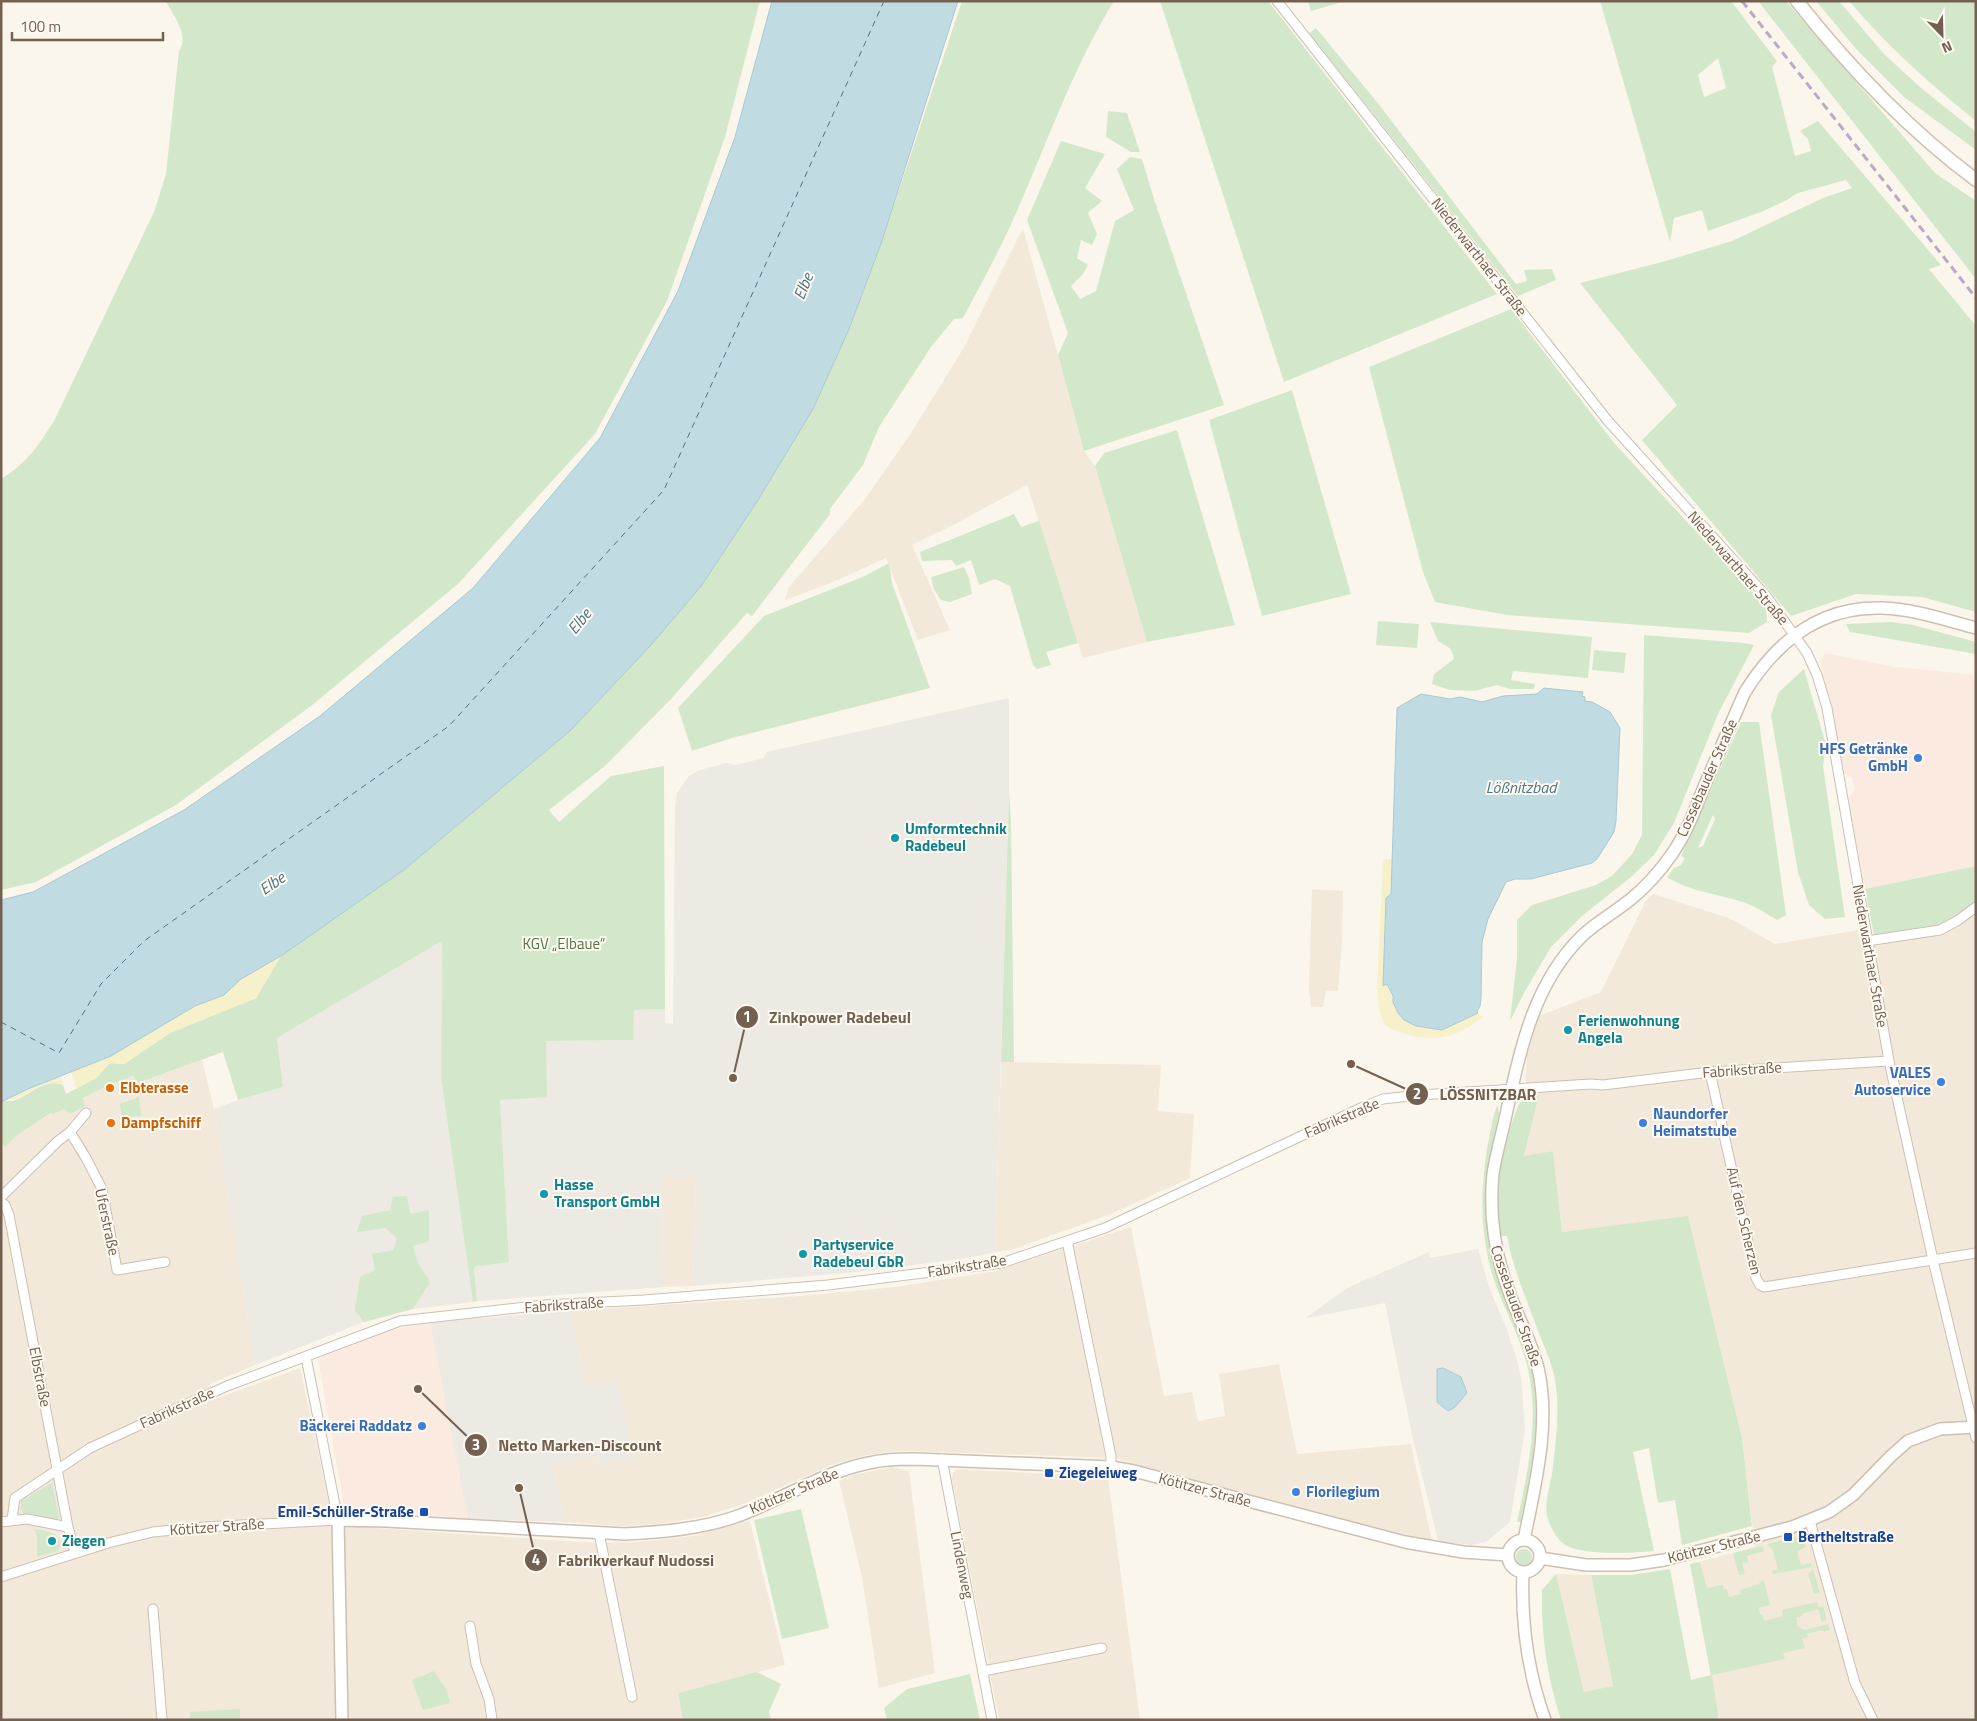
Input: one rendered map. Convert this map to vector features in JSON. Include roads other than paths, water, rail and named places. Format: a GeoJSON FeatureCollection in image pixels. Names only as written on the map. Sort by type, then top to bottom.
{"type":"FeatureCollection","features":[{"type":"Feature","properties":{"kind":"main road"},"geometry":{"type":"LineString","coordinates":[[1798,1],[1860,74],[1922,135],[1976,180]]}},
{"type":"Feature","properties":{"kind":"street","name":"Niederwarthaer Straße"},"geometry":{"type":"LineString","coordinates":[[1276,1],[1608,421],[1767,597],[1807,653],[1818,675],[1827,708],[1889,1061],[1933,1260],[1975,1431]]}},
{"type":"Feature","properties":{"kind":"street","name":"Cossebauder Straße"},"geometry":{"type":"LineString","coordinates":[[1524,1540],[1538,1464],[1543,1413],[1542,1392],[1538,1369],[1530,1343],[1498,1260],[1491,1217],[1494,1172],[1526,1030],[1534,1007],[1551,976],[1582,936],[1638,893],[1652,880],[1672,854],[1687,828],[1745,692],[1772,654],[1809,626],[1830,617],[1855,610],[1882,608],[1915,612],[1976,628]]}},
{"type":"Feature","properties":{"kind":"street"},"geometry":{"type":"LineString","coordinates":[[1867,941],[1940,930],[1957,921],[1976,907]]}},
{"type":"Feature","properties":{"kind":"street","name":"Fabrikstraße"},"geometry":{"type":"LineString","coordinates":[[12,1520],[15,1498],[90,1448],[227,1386],[400,1321],[544,1305],[644,1300],[828,1285],[1002,1263],[1105,1228],[1368,1104],[1383,1099],[1512,1088],[1604,1085],[1710,1072],[1889,1061]]}},
{"type":"Feature","properties":{"kind":"street","name":"Auf den Scherzen"},"geometry":{"type":"LineString","coordinates":[[1710,1072],[1756,1278],[1760,1285],[1764,1287],[1933,1260]]}},
{"type":"Feature","properties":{"kind":"street"},"geometry":{"type":"LineString","coordinates":[[1,1197],[58,1141],[70,1132],[86,1113]]}},
{"type":"Feature","properties":{"kind":"street","name":"Uferstraße"},"geometry":{"type":"LineString","coordinates":[[70,1132],[89,1163],[102,1190],[117,1270],[165,1262]]}},
{"type":"Feature","properties":{"kind":"street","name":"Elbstraße"},"geometry":{"type":"LineString","coordinates":[[1,1202],[5,1205],[9,1215],[68,1527],[75,1554]]}},
{"type":"Feature","properties":{"kind":"street"},"geometry":{"type":"LineString","coordinates":[[1067,1241],[1111,1456],[1111,1467]]}},
{"type":"Feature","properties":{"kind":"street"},"geometry":{"type":"LineString","coordinates":[[1933,1260],[1976,1253]]}},
{"type":"Feature","properties":{"kind":"street"},"geometry":{"type":"LineString","coordinates":[[306,1357],[338,1520],[342,1720]]}},
{"type":"Feature","properties":{"kind":"street","name":"Kötitzer Straße"},"geometry":{"type":"LineString","coordinates":[[1540,1558],[1586,1565],[1648,1563],[1792,1527],[1829,1512],[1853,1495],[1890,1456],[1908,1442],[1940,1428],[1975,1431]]}},
{"type":"Feature","properties":{"kind":"street","name":"Kötitzer Straße"},"geometry":{"type":"LineString","coordinates":[[1,1577],[132,1536],[204,1527],[338,1520],[599,1533],[654,1533],[713,1523],[752,1510],[853,1467],[886,1460],[942,1459],[1111,1467],[1134,1471],[1405,1542],[1463,1552],[1508,1555]]}},
{"type":"Feature","properties":{"kind":"street","name":"Lindenweg"},"geometry":{"type":"LineString","coordinates":[[942,1459],[992,1720]]}},
{"type":"Feature","properties":{"kind":"street"},"geometry":{"type":"LineString","coordinates":[[1,1522],[27,1519],[68,1527]]}},
{"type":"Feature","properties":{"kind":"street"},"geometry":{"type":"LineString","coordinates":[[1810,1521],[1855,1683],[1873,1720]]}},
{"type":"Feature","properties":{"kind":"street"},"geometry":{"type":"LineString","coordinates":[[599,1533],[632,1697]]}},
{"type":"Feature","properties":{"kind":"street"},"geometry":{"type":"LineString","coordinates":[[1524,1540],[1535,1544],[1539,1550],[1540,1558],[1538,1564],[1533,1569],[1523,1572],[1513,1568],[1509,1563],[1508,1555],[1511,1546],[1517,1541],[1524,1540]]}},
{"type":"Feature","properties":{"kind":"street"},"geometry":{"type":"LineString","coordinates":[[1523,1572],[1524,1617],[1528,1650],[1538,1701],[1545,1720]]}},
{"type":"Feature","properties":{"kind":"street"},"geometry":{"type":"LineString","coordinates":[[153,1609],[162,1720]]}},
{"type":"Feature","properties":{"kind":"street"},"geometry":{"type":"LineString","coordinates":[[470,1626],[476,1664],[489,1699],[492,1720]]}},
{"type":"Feature","properties":{"kind":"street"},"geometry":{"type":"LineString","coordinates":[[983,1671],[1102,1648]]}},
{"type":"Feature","properties":{"kind":"water","name":"Elbe"},"geometry":{"type":"Polygon","coordinates":[[[772,1],[958,1],[882,241],[849,329],[813,409],[758,500],[702,585],[651,645],[571,730],[405,869],[281,956],[241,979],[224,995],[195,1006],[111,1056],[28,1089],[1,1102],[1,900],[33,892],[184,810],[320,716],[473,588],[600,438],[678,291],[735,137],[772,1]]]}},
{"type":"Feature","properties":{"kind":"water","name":"Lößnitzbad"},"geometry":{"type":"Polygon","coordinates":[[[1544,688],[1583,692],[1582,696],[1585,697],[1585,701],[1592,702],[1610,712],[1620,728],[1614,832],[1597,859],[1592,863],[1531,879],[1515,879],[1506,882],[1488,919],[1482,942],[1481,998],[1478,1013],[1442,1030],[1416,1026],[1404,1020],[1398,1013],[1387,984],[1383,986],[1386,898],[1391,894],[1397,708],[1421,694],[1450,699],[1460,697],[1482,702],[1503,696],[1537,694],[1544,688]]]}},
{"type":"Feature","properties":{"kind":"water"},"geometry":{"type":"Polygon","coordinates":[[[1443,1368],[1461,1377],[1467,1393],[1454,1408],[1448,1411],[1437,1402],[1437,1369],[1443,1368]]]}},
{"type":"Feature","properties":{"kind":"railway"},"geometry":{"type":"LineString","coordinates":[[1742,1],[1976,298]]}},
{"type":"Feature","properties":{"kind":"place","name":"HFS Getränke GmbH"},"geometry":{"type":"Point","coordinates":[1918,758]}},
{"type":"Feature","properties":{"kind":"place","name":"Umformtechnik Radebeul"},"geometry":{"type":"Point","coordinates":[895,838]}},
{"type":"Feature","properties":{"kind":"place","name":"Ferienwohnung Angela"},"geometry":{"type":"Point","coordinates":[1568,1030]}},
{"type":"Feature","properties":{"kind":"place","name":"LÖSSNITZBAR"},"geometry":{"type":"Point","coordinates":[1351,1064]}},
{"type":"Feature","properties":{"kind":"place","name":"Zinkpower Radebeul"},"geometry":{"type":"Point","coordinates":[733,1078]}},
{"type":"Feature","properties":{"kind":"place","name":"VALES Autoservice"},"geometry":{"type":"Point","coordinates":[1941,1082]}},
{"type":"Feature","properties":{"kind":"place","name":"Elbterasse"},"geometry":{"type":"Point","coordinates":[110,1088]}},
{"type":"Feature","properties":{"kind":"place","name":"Dampfschiff"},"geometry":{"type":"Point","coordinates":[111,1123]}},
{"type":"Feature","properties":{"kind":"place","name":"Naundorfer Heimatstube"},"geometry":{"type":"Point","coordinates":[1643,1123]}},
{"type":"Feature","properties":{"kind":"place","name":"Hasse Transport GmbH"},"geometry":{"type":"Point","coordinates":[544,1194]}},
{"type":"Feature","properties":{"kind":"place","name":"Partyservice Radebeul GbR"},"geometry":{"type":"Point","coordinates":[803,1254]}},
{"type":"Feature","properties":{"kind":"place","name":"Netto Marken-Discount"},"geometry":{"type":"Point","coordinates":[418,1389]}},
{"type":"Feature","properties":{"kind":"place","name":"Bäckerei Raddatz"},"geometry":{"type":"Point","coordinates":[422,1426]}},
{"type":"Feature","properties":{"kind":"place","name":"Ziegeleiweg"},"geometry":{"type":"Point","coordinates":[1049,1473]}},
{"type":"Feature","properties":{"kind":"place","name":"Fabrikverkauf Nudossi"},"geometry":{"type":"Point","coordinates":[519,1488]}},
{"type":"Feature","properties":{"kind":"place","name":"Florilegium"},"geometry":{"type":"Point","coordinates":[1296,1492]}},
{"type":"Feature","properties":{"kind":"place","name":"Emil-Schüller-Straße"},"geometry":{"type":"Point","coordinates":[424,1512]}},
{"type":"Feature","properties":{"kind":"place","name":"Bertheltstraße"},"geometry":{"type":"Point","coordinates":[1788,1537]}},
{"type":"Feature","properties":{"kind":"place","name":"Ziegen"},"geometry":{"type":"Point","coordinates":[52,1541]}},
{"type":"Feature","properties":{"kind":"park label","name":"KGV „Elbaue“"},"geometry":{"type":"Point","coordinates":[564,944]}}]}
